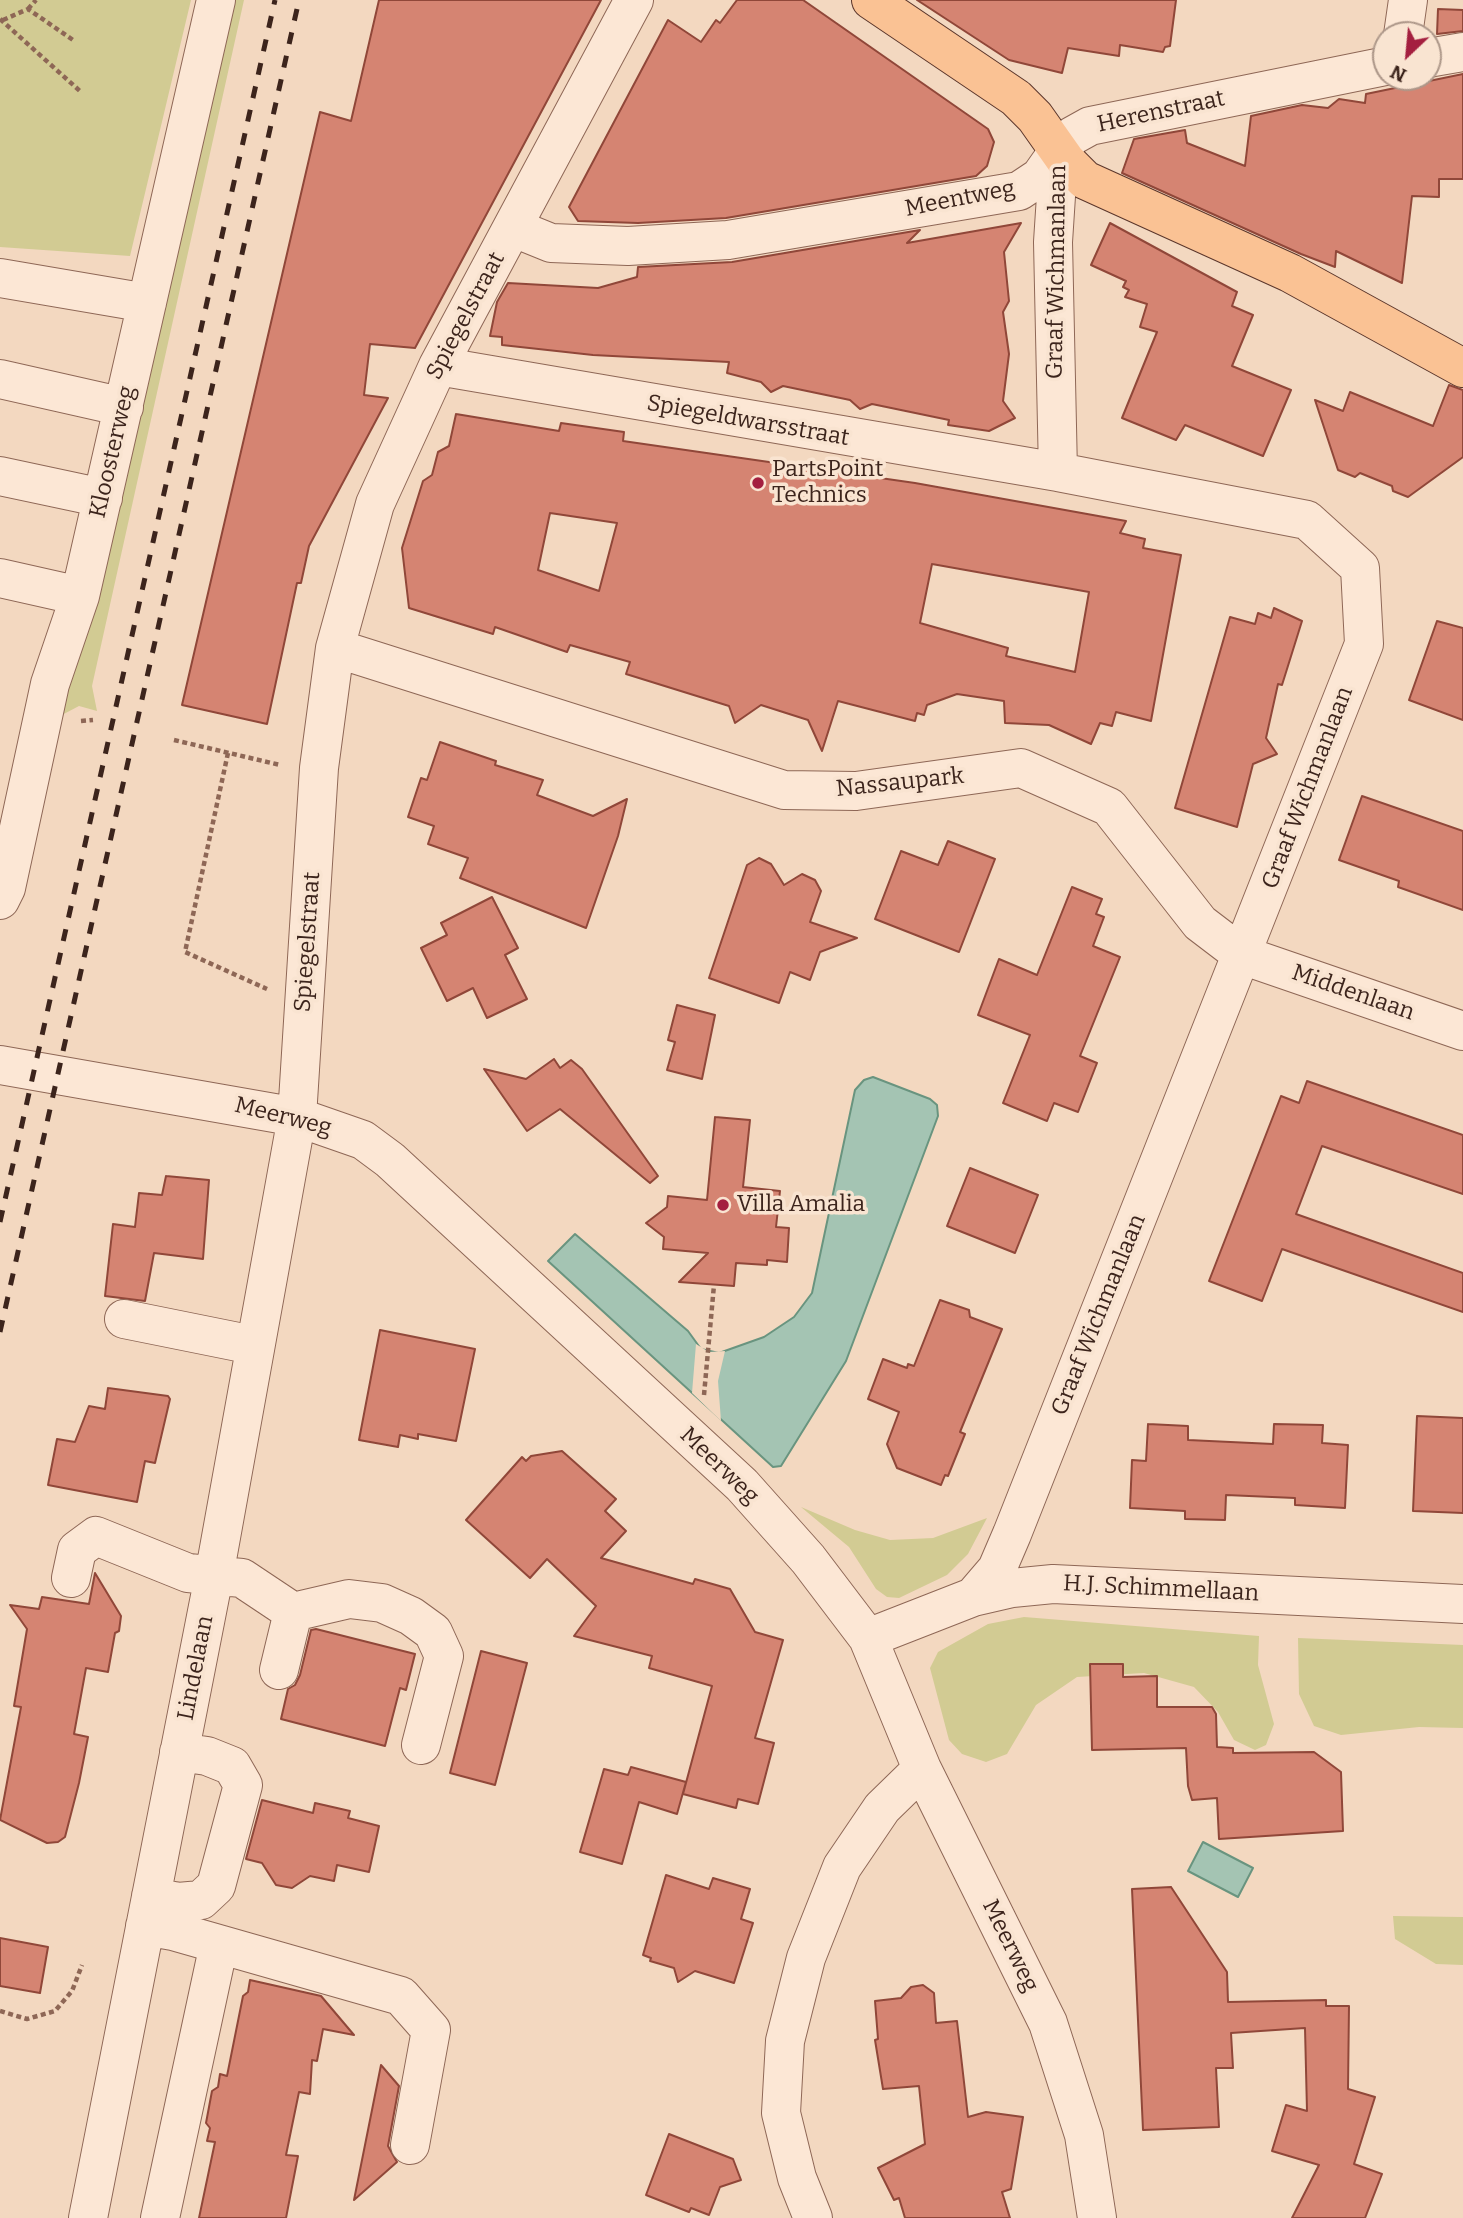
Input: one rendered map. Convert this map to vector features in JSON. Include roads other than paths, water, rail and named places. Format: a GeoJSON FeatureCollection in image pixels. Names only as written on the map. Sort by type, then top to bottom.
{"type":"FeatureCollection","features":[{"type":"Feature","properties":{"kind":"main road"},"geometry":{"type":"LineString","coordinates":[[871,0],[1016,98],[1035,117],[1085,180],[1290,273],[1463,368]]}},
{"type":"Feature","properties":{"kind":"street","name":"Kloosterweg"},"geometry":{"type":"LineString","coordinates":[[0,900],[6,888],[50,684],[80,596],[216,0]]}},
{"type":"Feature","properties":{"kind":"street","name":"Spiegelstraat"},"geometry":{"type":"LineString","coordinates":[[297,1117],[319,768],[335,648],[374,504],[438,366],[634,0]]}},
{"type":"Feature","properties":{"kind":"street"},"geometry":{"type":"LineString","coordinates":[[1405,21],[1408,0]]}},
{"type":"Feature","properties":{"kind":"street"},"geometry":{"type":"LineString","coordinates":[[1442,56],[1463,52]]}},
{"type":"Feature","properties":{"kind":"street","name":"Herenstraat"},"geometry":{"type":"LineString","coordinates":[[1059,150],[1072,136],[1090,126],[1114,119],[1372,69]]}},
{"type":"Feature","properties":{"kind":"street","name":"Meentweg"},"geometry":{"type":"LineString","coordinates":[[514,228],[551,243],[564,244],[628,246],[728,240],[1018,191],[1040,177],[1059,150]]}},
{"type":"Feature","properties":{"kind":"street","name":"Graaf Wichmanlaan"},"geometry":{"type":"LineString","coordinates":[[973,1597],[997,1569],[1007,1546],[1364,644],[1360,568],[1307,520],[1058,472],[1053,242],[1059,150]]}},
{"type":"Feature","properties":{"kind":"street"},"geometry":{"type":"LineString","coordinates":[[0,278],[148,303]]}},
{"type":"Feature","properties":{"kind":"street","name":"Spiegeldwarsstraat"},"geometry":{"type":"LineString","coordinates":[[438,366],[1058,472]]}},
{"type":"Feature","properties":{"kind":"street"},"geometry":{"type":"LineString","coordinates":[[0,379],[124,407]]}},
{"type":"Feature","properties":{"kind":"street"},"geometry":{"type":"LineString","coordinates":[[0,476],[103,498]]}},
{"type":"Feature","properties":{"kind":"street"},"geometry":{"type":"LineString","coordinates":[[0,578],[80,596]]}},
{"type":"Feature","properties":{"kind":"street","name":"Nassaupark"},"geometry":{"type":"LineString","coordinates":[[335,648],[784,790],[856,791],[1021,768],[1109,807],[1200,923],[1242,955]]}},
{"type":"Feature","properties":{"kind":"street","name":"Middenlaan"},"geometry":{"type":"LineString","coordinates":[[1242,955],[1463,1031]]}},
{"type":"Feature","properties":{"kind":"street","name":"Meerweg"},"geometry":{"type":"LineString","coordinates":[[0,1065],[297,1117],[363,1140],[390,1160],[742,1485],[808,1559],[868,1638],[922,1769],[1048,2024],[1084,2135],[1097,2218]]}},
{"type":"Feature","properties":{"kind":"street","name":"Lindelaan"},"geometry":{"type":"LineString","coordinates":[[88,2218],[214,1576],[253,1345],[297,1117]]}},
{"type":"Feature","properties":{"kind":"street"},"geometry":{"type":"LineString","coordinates":[[124,1319],[253,1345]]}},
{"type":"Feature","properties":{"kind":"street"},"geometry":{"type":"LineString","coordinates":[[71,1578],[77,1550],[96,1536],[188,1573],[242,1578],[293,1612],[349,1599],[382,1603],[411,1616],[433,1632],[444,1656],[421,1745]]}},
{"type":"Feature","properties":{"kind":"street","name":"H.J. Schimmellaan"},"geometry":{"type":"LineString","coordinates":[[868,1638],[973,1597],[1012,1588],[1053,1584],[1463,1605]]}},
{"type":"Feature","properties":{"kind":"street"},"geometry":{"type":"LineString","coordinates":[[279,1670],[293,1612]]}},
{"type":"Feature","properties":{"kind":"street"},"geometry":{"type":"LineString","coordinates":[[148,1911],[178,1902],[201,1900],[216,1886],[243,1785],[232,1766],[207,1756],[179,1752]]}},
{"type":"Feature","properties":{"kind":"street"},"geometry":{"type":"LineString","coordinates":[[813,2218],[797,2178],[781,2113],[788,2029],[806,1958],[842,1867],[882,1808],[922,1769]]}},
{"type":"Feature","properties":{"kind":"street"},"geometry":{"type":"LineString","coordinates":[[148,1911],[219,1944],[401,1996],[432,2030],[410,2145]]}},
{"type":"Feature","properties":{"kind":"street"},"geometry":{"type":"LineString","coordinates":[[160,2218],[219,1944]]}},
{"type":"Feature","properties":{"kind":"railway"},"geometry":{"type":"LineString","coordinates":[[0,1222],[275,0]]}},
{"type":"Feature","properties":{"kind":"railway"},"geometry":{"type":"LineString","coordinates":[[0,1332],[299,0]]}},
{"type":"Feature","properties":{"kind":"place","name":"PartsPoint Technics"},"geometry":{"type":"Point","coordinates":[758,483]}},
{"type":"Feature","properties":{"kind":"place","name":"Villa Amalia"},"geometry":{"type":"Point","coordinates":[723,1205]}}]}
